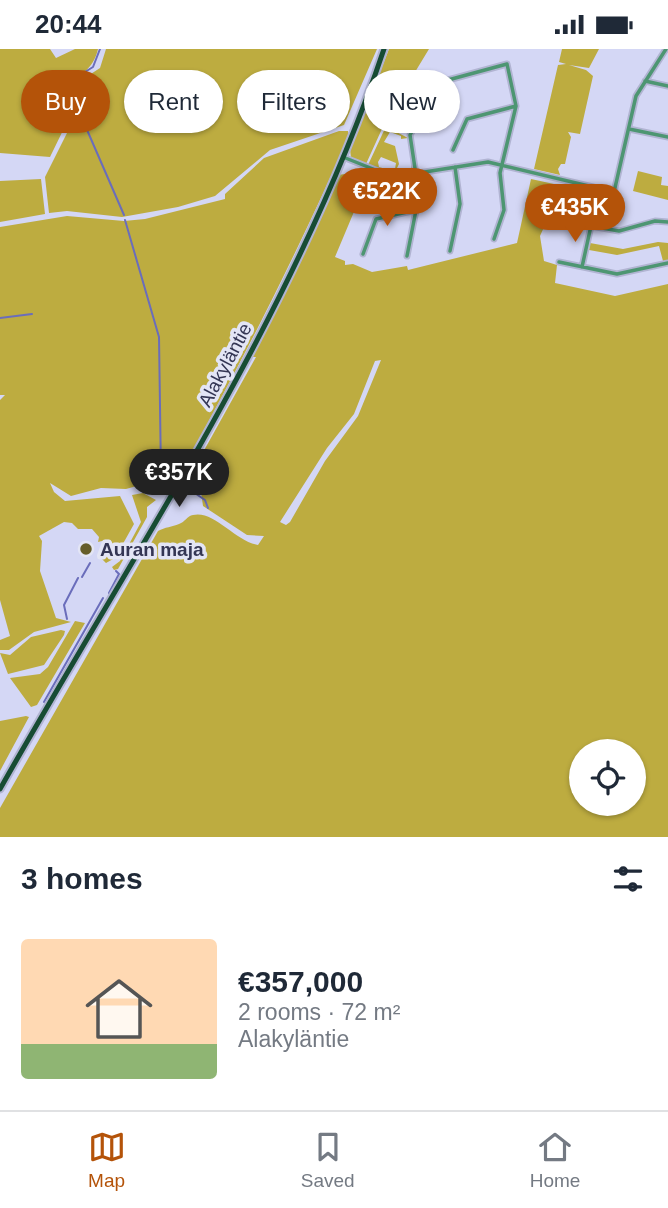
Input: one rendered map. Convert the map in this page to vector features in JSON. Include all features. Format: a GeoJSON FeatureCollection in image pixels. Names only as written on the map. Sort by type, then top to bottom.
{"type":"FeatureCollection","features":[{"type":"Feature","properties":{"kind":"main road","name":"Alakyläntie"},"geometry":{"type":"LineString","coordinates":[[0,789],[157,522],[237,377],[342,157],[384,49]]}},
{"type":"Feature","properties":{"kind":"street"},"geometry":{"type":"LineString","coordinates":[[342,157],[393,177],[480,162],[614,192],[636,96],[666,49]]}},
{"type":"Feature","properties":{"kind":"street"},"geometry":{"type":"LineString","coordinates":[[407,256],[419,195],[410,135],[432,95],[448,80],[507,64],[516,106],[502,166],[504,210],[494,239]]}},
{"type":"Feature","properties":{"kind":"street"},"geometry":{"type":"LineString","coordinates":[[645,81],[668,86]]}},
{"type":"Feature","properties":{"kind":"street"},"geometry":{"type":"LineString","coordinates":[[453,150],[467,119],[516,106]]}},
{"type":"Feature","properties":{"kind":"street"},"geometry":{"type":"LineString","coordinates":[[629,129],[668,137]]}},
{"type":"Feature","properties":{"kind":"street"},"geometry":{"type":"LineString","coordinates":[[450,251],[460,204],[455,167]]}},
{"type":"Feature","properties":{"kind":"street"},"geometry":{"type":"LineString","coordinates":[[582,267],[600,188]]}},
{"type":"Feature","properties":{"kind":"street"},"geometry":{"type":"LineString","coordinates":[[363,254],[376,219],[416,210]]}},
{"type":"Feature","properties":{"kind":"street"},"geometry":{"type":"LineString","coordinates":[[592,226],[619,232],[655,222],[668,222]]}},
{"type":"Feature","properties":{"kind":"street"},"geometry":{"type":"LineString","coordinates":[[559,263],[617,274],[668,263]]}},
{"type":"Feature","properties":{"kind":"shaded area"},"geometry":{"type":"Polygon","coordinates":[[[0,49],[50,49],[56,58],[75,49],[98,49],[87,70],[21,70],[21,133],[62,133],[50,157],[0,153],[0,49]]]}},
{"type":"Feature","properties":{"kind":"shaded area"},"geometry":{"type":"Polygon","coordinates":[[[106,49],[377,49],[368,70],[364,70],[364,79],[350,111],[350,70],[237,70],[237,133],[320,133],[270,150],[215,196],[178,207],[122,217],[67,211],[49,213],[45,177],[67,133],[110,133],[110,70],[97,70],[106,49]]]}},
{"type":"Feature","properties":{"kind":"shaded area"},"geometry":{"type":"Polygon","coordinates":[[[389,49],[429,49],[416,70],[381,70],[389,49]]]}},
{"type":"Feature","properties":{"kind":"shaded area"},"geometry":{"type":"Polygon","coordinates":[[[562,49],[599,49],[589,68],[569,65],[586,70],[593,76],[580,134],[568,132],[571,137],[565,164],[561,164],[558,169],[560,175],[534,169],[558,65],[566,64],[559,62],[562,49]]]}},
{"type":"Feature","properties":{"kind":"shaded area"},"geometry":{"type":"Polygon","coordinates":[[[364,113],[364,133],[380,133],[366,164],[351,158],[350,149],[364,113]]]}},
{"type":"Feature","properties":{"kind":"shaded area"},"geometry":{"type":"Polygon","coordinates":[[[333,133],[348,133],[286,271],[171,490],[151,482],[126,489],[101,488],[71,496],[50,483],[54,492],[65,501],[120,496],[134,524],[115,558],[106,563],[100,557],[107,557],[115,546],[106,540],[98,542],[99,537],[92,529],[78,529],[72,523],[64,522],[39,536],[42,541],[40,571],[56,618],[71,622],[34,632],[9,650],[0,650],[0,640],[10,636],[0,600],[0,400],[5,395],[0,395],[0,227],[67,216],[124,221],[145,219],[225,199],[225,194],[264,158],[333,133]]]}},
{"type":"Feature","properties":{"kind":"shaded area"},"geometry":{"type":"Polygon","coordinates":[[[383,133],[389,133],[384,142],[395,146],[399,164],[396,170],[391,169],[395,169],[396,163],[381,157],[379,167],[396,172],[411,168],[412,164],[413,171],[393,174],[368,165],[383,133]]]}},
{"type":"Feature","properties":{"kind":"shaded area"},"geometry":{"type":"Polygon","coordinates":[[[638,171],[662,177],[661,185],[668,186],[668,200],[633,191],[638,171]]]}},
{"type":"Feature","properties":{"kind":"shaded area"},"geometry":{"type":"Polygon","coordinates":[[[352,173],[369,176],[335,257],[345,261],[345,265],[353,264],[372,272],[407,266],[408,270],[517,243],[531,179],[554,184],[553,207],[540,236],[544,261],[557,265],[555,283],[615,296],[668,284],[668,837],[0,837],[0,808],[158,531],[181,523],[191,516],[201,515],[217,521],[241,538],[258,545],[264,536],[247,535],[203,506],[197,463],[256,357],[251,357],[338,175],[352,173]],[[381,360],[375,361],[354,414],[327,448],[280,522],[286,525],[290,522],[325,461],[358,416],[381,360]]]}},
{"type":"Feature","properties":{"kind":"shaded area"},"geometry":{"type":"Polygon","coordinates":[[[41,179],[45,214],[0,222],[0,181],[41,179]]]}},
{"type":"Feature","properties":{"kind":"shaded area"},"geometry":{"type":"Polygon","coordinates":[[[658,242],[668,243],[668,262],[655,264],[663,261],[659,246],[617,255],[589,250],[590,243],[623,249],[658,242]]]}},
{"type":"Feature","properties":{"kind":"shaded area"},"geometry":{"type":"Polygon","coordinates":[[[143,493],[156,500],[147,507],[147,517],[118,569],[114,570],[112,567],[120,561],[141,522],[132,495],[143,493]]]}},
{"type":"Feature","properties":{"kind":"shaded area"},"geometry":{"type":"Polygon","coordinates":[[[75,621],[85,623],[37,705],[31,707],[10,678],[40,674],[48,667],[75,621]]]}},
{"type":"Feature","properties":{"kind":"shaded area"},"geometry":{"type":"Polygon","coordinates":[[[65,631],[64,635],[44,665],[8,674],[0,653],[10,655],[31,637],[65,631]]]}},
{"type":"Feature","properties":{"kind":"shaded area"},"geometry":{"type":"Polygon","coordinates":[[[29,717],[0,771],[0,721],[29,717]]]}},
{"type":"Feature","properties":{"kind":"waterway"},"geometry":{"type":"LineString","coordinates":[[88,70],[93,67],[100,49]]}},
{"type":"Feature","properties":{"kind":"waterway"},"geometry":{"type":"LineString","coordinates":[[88,133],[124,215]]}},
{"type":"Feature","properties":{"kind":"waterway"},"geometry":{"type":"LineString","coordinates":[[125,220],[159,337],[161,475],[174,480]]}},
{"type":"Feature","properties":{"kind":"waterway"},"geometry":{"type":"LineString","coordinates":[[0,318],[32,314]]}},
{"type":"Feature","properties":{"kind":"waterway"},"geometry":{"type":"LineString","coordinates":[[173,479],[184,462]]}},
{"type":"Feature","properties":{"kind":"waterway"},"geometry":{"type":"LineString","coordinates":[[184,485],[196,462]]}},
{"type":"Feature","properties":{"kind":"waterway"},"geometry":{"type":"LineString","coordinates":[[183,485],[205,500],[208,508]]}},
{"type":"Feature","properties":{"kind":"waterway"},"geometry":{"type":"LineString","coordinates":[[82,577],[90,563]]}},
{"type":"Feature","properties":{"kind":"waterway"},"geometry":{"type":"LineString","coordinates":[[109,593],[119,574],[116,571]]}},
{"type":"Feature","properties":{"kind":"waterway"},"geometry":{"type":"LineString","coordinates":[[67,619],[64,605],[78,578]]}},
{"type":"Feature","properties":{"kind":"waterway"},"geometry":{"type":"LineString","coordinates":[[44,702],[103,598]]}},
{"type":"Feature","properties":{"kind":"place","name":"Auran maja"},"geometry":{"type":"Point","coordinates":[86,549]}}]}
